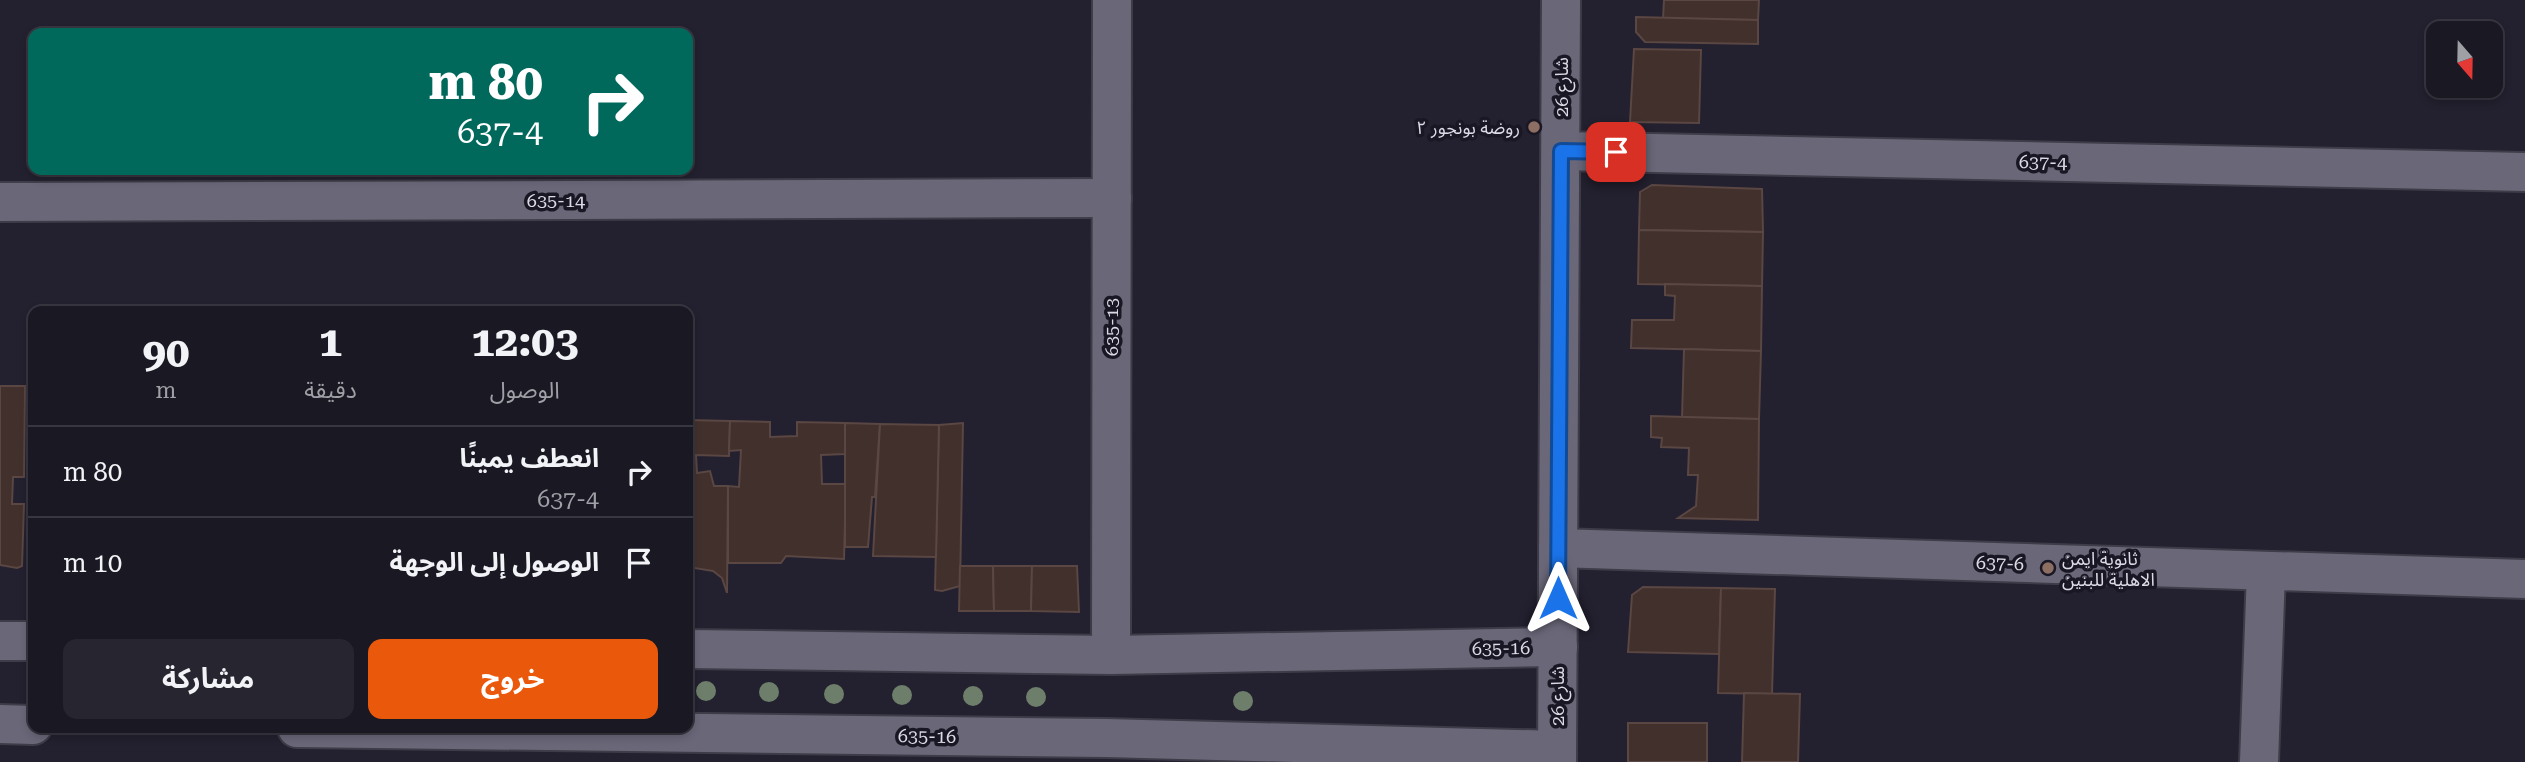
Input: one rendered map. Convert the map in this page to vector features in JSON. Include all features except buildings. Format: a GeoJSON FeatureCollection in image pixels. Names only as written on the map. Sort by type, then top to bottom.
{"type":"FeatureCollection","features":[{"type":"Feature","properties":{"kind":"street","name":"635-13"},"geometry":{"type":"LineString","coordinates":[[1111,655],[1112,0]]}},
{"type":"Feature","properties":{"kind":"street","name":"شارع 26"},"geometry":{"type":"LineString","coordinates":[[1557,756],[1561,0]]}},
{"type":"Feature","properties":{"kind":"street","name":"637-4"},"geometry":{"type":"LineString","coordinates":[[1561,151],[2525,172]]}},
{"type":"Feature","properties":{"kind":"street","name":"635-14"},"geometry":{"type":"LineString","coordinates":[[0,202],[1112,198]]}},
{"type":"Feature","properties":{"kind":"street","name":"637-6"},"geometry":{"type":"LineString","coordinates":[[1558,548],[2525,579]]}},
{"type":"Feature","properties":{"kind":"street"},"geometry":{"type":"LineString","coordinates":[[2259,762],[2266,572]]}},
{"type":"Feature","properties":{"kind":"street"},"geometry":{"type":"LineString","coordinates":[[0,641],[28,641]]}},
{"type":"Feature","properties":{"kind":"street","name":"635-16"},"geometry":{"type":"LineString","coordinates":[[693,649],[1111,655],[1558,647]]}},
{"type":"Feature","properties":{"kind":"street"},"geometry":{"type":"LineString","coordinates":[[0,724],[28,725]]}},
{"type":"Feature","properties":{"kind":"street","name":"635-16"},"geometry":{"type":"LineString","coordinates":[[481,733],[1106,750],[1557,756]]}},
{"type":"Feature","properties":{"kind":"place","name":"روضة بونجور ٢"},"geometry":{"type":"Point","coordinates":[1534,127]}},
{"type":"Feature","properties":{"kind":"place","name":"ثانوية ايمن الاهلية للبنين"},"geometry":{"type":"Point","coordinates":[2048,568]}},
{"type":"Feature","properties":{"kind":"route"},"geometry":{"type":"LineString","coordinates":[[1558,598],[1561,151],[1616,152]]}}]}
